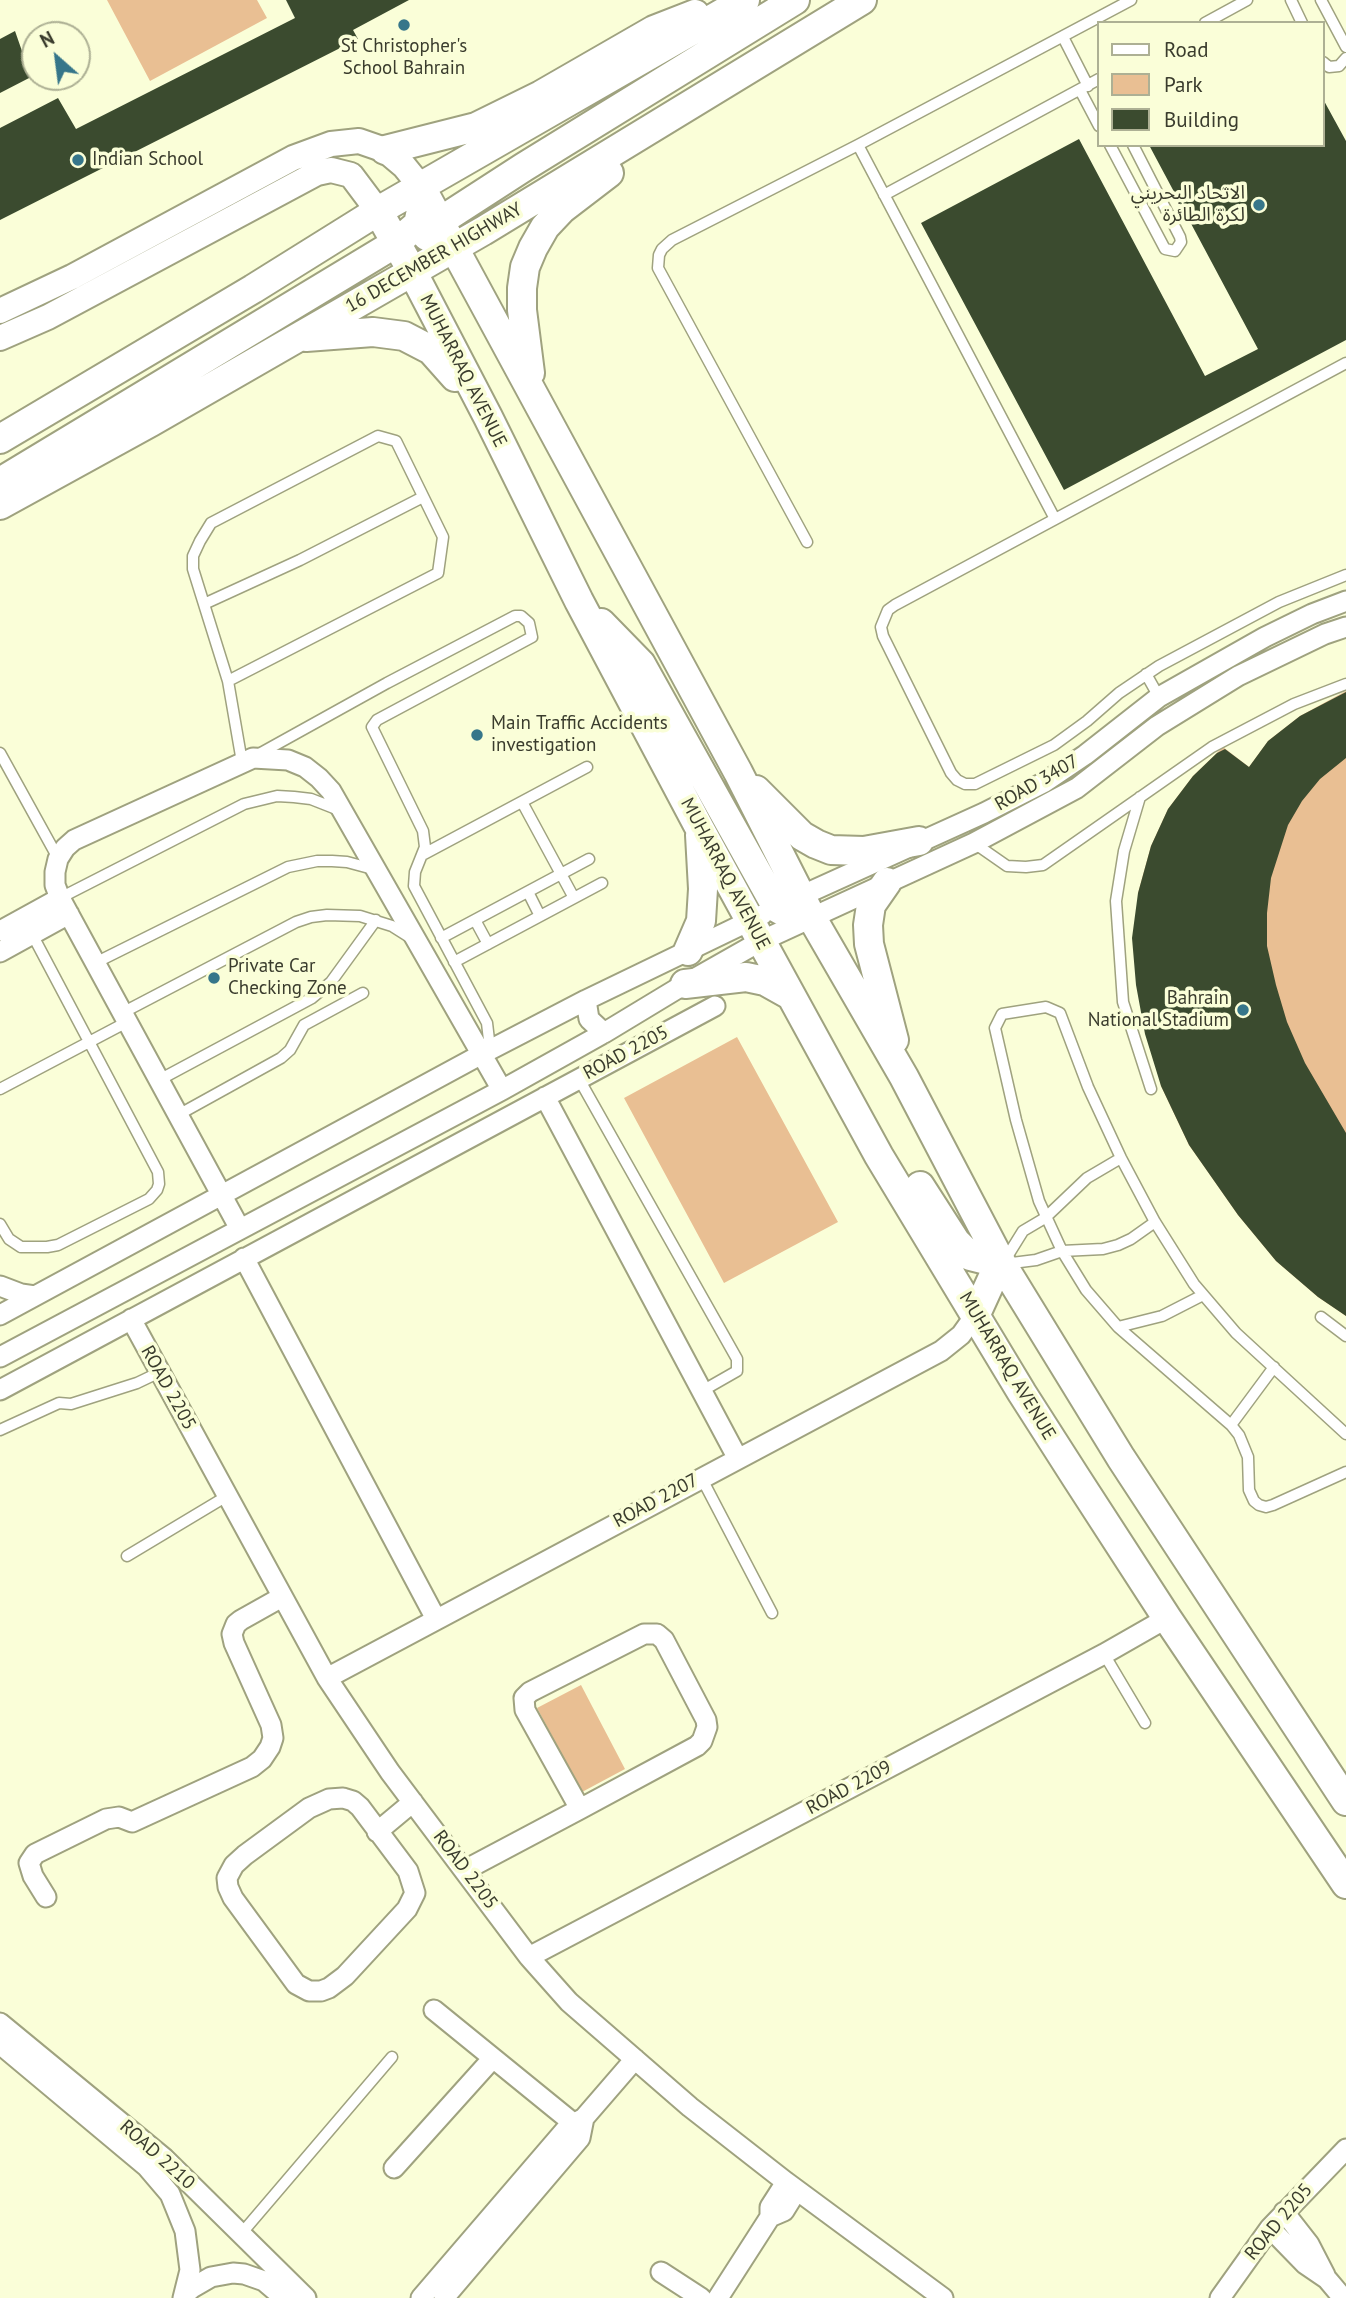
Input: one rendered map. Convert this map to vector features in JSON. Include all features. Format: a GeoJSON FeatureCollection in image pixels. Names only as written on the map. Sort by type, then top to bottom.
{"type":"FeatureCollection","features":[{"type":"Feature","properties":{"kind":"main road"},"geometry":{"type":"LineString","coordinates":[[411,271],[428,233],[439,222],[795,0]]}},
{"type":"Feature","properties":{"kind":"main road","name":"16 DECEMBER HIGHWAY"},"geometry":{"type":"LineString","coordinates":[[0,505],[300,337],[452,248],[862,0]]}},
{"type":"Feature","properties":{"kind":"main road"},"geometry":{"type":"LineString","coordinates":[[385,150],[476,127],[541,95],[654,30],[690,15],[737,5]]}},
{"type":"Feature","properties":{"kind":"main road"},"geometry":{"type":"LineString","coordinates":[[0,439],[253,289],[378,211],[737,5]]}},
{"type":"Feature","properties":{"kind":"main road"},"geometry":{"type":"LineString","coordinates":[[532,390],[522,310],[522,288],[533,248],[545,227],[562,209],[725,85]]}},
{"type":"Feature","properties":{"kind":"main road"},"geometry":{"type":"LineString","coordinates":[[421,187],[738,772],[796,907]]}},
{"type":"Feature","properties":{"kind":"main road"},"geometry":{"type":"LineString","coordinates":[[0,482],[396,243],[418,224],[422,206],[421,187]]}},
{"type":"Feature","properties":{"kind":"main road","name":"MUHARRAQ AVENUE"},"geometry":{"type":"LineString","coordinates":[[378,211],[488,417],[579,601],[879,1156],[1022,1393],[1167,1618],[1346,1884]]}},
{"type":"Feature","properties":{"kind":"main road"},"geometry":{"type":"LineString","coordinates":[[300,337],[373,332],[404,335],[431,350],[488,417]]}},
{"type":"Feature","properties":{"kind":"main road"},"geometry":{"type":"LineString","coordinates":[[579,601],[641,664],[904,1077],[1003,1264],[1121,1458],[1346,1801]]}},
{"type":"Feature","properties":{"kind":"main road"},"geometry":{"type":"LineString","coordinates":[[738,772],[802,836],[823,847],[848,852],[919,841]]}},
{"type":"Feature","properties":{"kind":"main road"},"geometry":{"type":"LineString","coordinates":[[688,951],[701,921],[704,889],[700,829]]}},
{"type":"Feature","properties":{"kind":"main road"},"geometry":{"type":"LineString","coordinates":[[887,882],[871,905],[869,944],[904,1077]]}},
{"type":"Feature","properties":{"kind":"main road"},"geometry":{"type":"LineString","coordinates":[[685,984],[746,977],[765,981],[790,995]]}},
{"type":"Feature","properties":{"kind":"main road"},"geometry":{"type":"LineString","coordinates":[[879,1156],[908,1171],[956,1242],[970,1256],[1003,1264]]}},
{"type":"Feature","properties":{"kind":"main road"},"geometry":{"type":"LineString","coordinates":[[976,1314],[992,1279],[1003,1264]]}},
{"type":"Feature","properties":{"kind":"street"},"geometry":{"type":"LineString","coordinates":[[0,311],[72,277],[312,150],[331,144],[359,141],[385,150],[404,166],[421,187]]}},
{"type":"Feature","properties":{"kind":"street","name":"MUHARRAQ AVENUE"},"geometry":{"type":"LineString","coordinates":[[0,338],[48,317],[317,173],[331,170],[351,175],[378,211]]}},
{"type":"Feature","properties":{"kind":"street","name":"ROAD 3407"},"geometry":{"type":"LineString","coordinates":[[755,931],[919,841],[984,813],[1045,782],[1085,755],[1159,697],[1265,637],[1311,614],[1346,601]]}},
{"type":"Feature","properties":{"kind":"street","name":"ROAD 3407"},"geometry":{"type":"LineString","coordinates":[[755,931],[796,907],[887,882],[974,843],[1077,788],[1171,717],[1238,676],[1325,634],[1346,628]]}},
{"type":"Feature","properties":{"kind":"street"},"geometry":{"type":"LineString","coordinates":[[1159,697],[1171,717]]}},
{"type":"Feature","properties":{"kind":"street"},"geometry":{"type":"LineString","coordinates":[[240,1229],[55,885],[58,859],[74,840],[247,760],[288,760],[305,767],[331,791],[502,1090]]}},
{"type":"Feature","properties":{"kind":"street"},"geometry":{"type":"LineString","coordinates":[[0,931],[64,906]]}},
{"type":"Feature","properties":{"kind":"street"},"geometry":{"type":"LineString","coordinates":[[0,951],[32,934],[64,906]]}},
{"type":"Feature","properties":{"kind":"street"},"geometry":{"type":"LineString","coordinates":[[0,1315],[586,1000],[688,951],[755,931]]}},
{"type":"Feature","properties":{"kind":"street"},"geometry":{"type":"LineString","coordinates":[[0,1357],[604,1033],[685,984],[755,931]]}},
{"type":"Feature","properties":{"kind":"street"},"geometry":{"type":"LineString","coordinates":[[586,1000],[589,1019],[604,1033]]}},
{"type":"Feature","properties":{"kind":"street","name":"ROAD 2205"},"geometry":{"type":"LineString","coordinates":[[0,1390],[715,1006]]}},
{"type":"Feature","properties":{"kind":"street"},"geometry":{"type":"LineString","coordinates":[[545,1097],[737,1457]]}},
{"type":"Feature","properties":{"kind":"street"},"geometry":{"type":"LineString","coordinates":[[244,1258],[436,1619]]}},
{"type":"Feature","properties":{"kind":"street"},"geometry":{"type":"LineString","coordinates":[[0,1286],[36,1296]]}},
{"type":"Feature","properties":{"kind":"street","name":"ROAD 2207"},"geometry":{"type":"LineString","coordinates":[[327,1678],[737,1457],[941,1351],[961,1335],[976,1314]]}},
{"type":"Feature","properties":{"kind":"street","name":"ROAD 2205"},"geometry":{"type":"LineString","coordinates":[[131,1319],[327,1678],[370,1743],[529,1957],[569,2002],[700,2115],[943,2298]]}},
{"type":"Feature","properties":{"kind":"street"},"geometry":{"type":"LineString","coordinates":[[46,1897],[33,1875],[30,1863],[35,1854],[106,1819],[119,1817],[132,1822],[252,1767],[262,1759],[272,1738],[271,1725],[232,1634],[236,1624],[282,1597]]}},
{"type":"Feature","properties":{"kind":"street","name":"ROAD 2209"},"geometry":{"type":"LineString","coordinates":[[529,1957],[1104,1654],[1167,1618]]}},
{"type":"Feature","properties":{"kind":"street"},"geometry":{"type":"LineString","coordinates":[[465,1870],[580,1809],[697,1746],[706,1734],[706,1720],[664,1640],[657,1634],[644,1634],[530,1692],[524,1698],[525,1710],[580,1809]]}},
{"type":"Feature","properties":{"kind":"street"},"geometry":{"type":"LineString","coordinates":[[343,1798],[353,1801],[377,1832],[408,1871],[415,1893],[411,1903],[336,1983],[321,1991],[309,1991],[296,1984],[233,1898],[227,1878],[244,1855],[309,1808],[329,1799],[343,1798]]}},
{"type":"Feature","properties":{"kind":"street"},"geometry":{"type":"LineString","coordinates":[[377,1832],[413,1802]]}},
{"type":"Feature","properties":{"kind":"street"},"geometry":{"type":"LineString","coordinates":[[421,2298],[442,2291],[529,2185],[580,2138],[578,2120],[493,2058],[435,2010]]}},
{"type":"Feature","properties":{"kind":"street","name":"ROAD 2210"},"geometry":{"type":"LineString","coordinates":[[0,2023],[164,2158],[306,2298]]}},
{"type":"Feature","properties":{"kind":"street","name":"ROAD 2210"},"geometry":{"type":"LineString","coordinates":[[0,2044],[147,2167],[170,2194],[185,2231],[190,2270],[184,2297]]}},
{"type":"Feature","properties":{"kind":"street"},"geometry":{"type":"LineString","coordinates":[[394,2168],[493,2058]]}},
{"type":"Feature","properties":{"kind":"street"},"geometry":{"type":"LineString","coordinates":[[578,2120],[635,2059]]}},
{"type":"Feature","properties":{"kind":"street","name":"ROAD 2205"},"geometry":{"type":"LineString","coordinates":[[1220,2298],[1270,2228],[1345,2151]]}},
{"type":"Feature","properties":{"kind":"street"},"geometry":{"type":"LineString","coordinates":[[718,2298],[770,2217],[784,2211],[792,2186]]}},
{"type":"Feature","properties":{"kind":"street"},"geometry":{"type":"LineString","coordinates":[[1284,2212],[1309,2244],[1327,2280]]}},
{"type":"Feature","properties":{"kind":"street"},"geometry":{"type":"LineString","coordinates":[[1270,2228],[1343,2298]]}},
{"type":"Feature","properties":{"kind":"street"},"geometry":{"type":"LineString","coordinates":[[662,2272],[701,2298]]}},
{"type":"Feature","properties":{"kind":"street","name":"ROAD 2210"},"geometry":{"type":"LineString","coordinates":[[184,2297],[211,2277],[233,2273],[264,2281],[284,2298]]}},
{"type":"Feature","properties":{"kind":"lane"},"geometry":{"type":"LineString","coordinates":[[807,542],[658,268],[659,255],[667,244],[1131,0]]}},
{"type":"Feature","properties":{"kind":"lane"},"geometry":{"type":"LineString","coordinates":[[1209,21],[1247,0]]}},
{"type":"Feature","properties":{"kind":"lane"},"geometry":{"type":"LineString","coordinates":[[1291,0],[1301,21]]}},
{"type":"Feature","properties":{"kind":"lane"},"geometry":{"type":"LineString","coordinates":[[1321,0],[1346,47]]}},
{"type":"Feature","properties":{"kind":"lane"},"geometry":{"type":"LineString","coordinates":[[1063,37],[1098,123]]}},
{"type":"Feature","properties":{"kind":"lane"},"geometry":{"type":"LineString","coordinates":[[1325,64],[1329,67],[1339,66],[1346,58]]}},
{"type":"Feature","properties":{"kind":"lane"},"geometry":{"type":"LineString","coordinates":[[884,195],[1098,80]]}},
{"type":"Feature","properties":{"kind":"lane"},"geometry":{"type":"LineString","coordinates":[[858,145],[1055,519]]}},
{"type":"Feature","properties":{"kind":"lane"},"geometry":{"type":"LineString","coordinates":[[1111,147],[1162,245],[1170,252],[1175,251],[1181,242],[1180,237],[1134,147]]}},
{"type":"Feature","properties":{"kind":"lane"},"geometry":{"type":"LineString","coordinates":[[1346,363],[895,605],[883,618],[883,636],[951,773],[965,784],[975,784],[1032,757],[1070,734],[1146,674],[1279,602],[1346,575]]}},
{"type":"Feature","properties":{"kind":"lane"},"geometry":{"type":"LineString","coordinates":[[228,681],[438,573],[443,537],[396,441],[378,436],[211,523],[193,556],[193,569],[228,681],[247,760],[515,616],[526,619],[532,627],[532,637],[373,723],[373,732],[423,831],[424,854],[415,872],[414,886],[487,1023],[489,1040],[482,1054]]}},
{"type":"Feature","properties":{"kind":"lane"},"geometry":{"type":"LineString","coordinates":[[204,604],[423,497]]}},
{"type":"Feature","properties":{"kind":"lane"},"geometry":{"type":"LineString","coordinates":[[1146,674],[1159,697]]}},
{"type":"Feature","properties":{"kind":"lane"},"geometry":{"type":"LineString","coordinates":[[974,843],[1007,866],[1026,867],[1051,862],[1191,761],[1245,728],[1294,704],[1346,684]]}},
{"type":"Feature","properties":{"kind":"lane"},"geometry":{"type":"LineString","coordinates":[[0,753],[58,859]]}},
{"type":"Feature","properties":{"kind":"lane"},"geometry":{"type":"LineString","coordinates":[[424,854],[587,767]]}},
{"type":"Feature","properties":{"kind":"lane"},"geometry":{"type":"LineString","coordinates":[[64,906],[244,804],[277,796],[294,797],[311,799],[343,812]]}},
{"type":"Feature","properties":{"kind":"lane"},"geometry":{"type":"LineString","coordinates":[[1140,797],[1124,851],[1116,901],[1123,1002],[1150,1089]]}},
{"type":"Feature","properties":{"kind":"lane"},"geometry":{"type":"LineString","coordinates":[[522,802],[574,898]]}},
{"type":"Feature","properties":{"kind":"lane"},"geometry":{"type":"LineString","coordinates":[[441,938],[589,859]]}},
{"type":"Feature","properties":{"kind":"lane"},"geometry":{"type":"LineString","coordinates":[[95,963],[288,867],[332,861],[347,862],[377,871]]}},
{"type":"Feature","properties":{"kind":"lane"},"geometry":{"type":"LineString","coordinates":[[454,962],[602,883]]}},
{"type":"Feature","properties":{"kind":"lane"},"geometry":{"type":"LineString","coordinates":[[528,892],[540,916]]}},
{"type":"Feature","properties":{"kind":"lane"},"geometry":{"type":"LineString","coordinates":[[0,1089],[89,1042],[125,1017],[296,922],[327,915],[360,916],[376,920],[406,934],[419,945]]}},
{"type":"Feature","properties":{"kind":"lane"},"geometry":{"type":"LineString","coordinates":[[159,1080],[312,998],[331,982],[376,920]]}},
{"type":"Feature","properties":{"kind":"lane"},"geometry":{"type":"LineString","coordinates":[[475,920],[488,944]]}},
{"type":"Feature","properties":{"kind":"lane"},"geometry":{"type":"LineString","coordinates":[[0,1224],[9,1239],[22,1247],[58,1245],[149,1199],[158,1190],[160,1178],[32,934]]}},
{"type":"Feature","properties":{"kind":"lane"},"geometry":{"type":"LineString","coordinates":[[178,1115],[281,1058],[304,1025],[363,993]]}},
{"type":"Feature","properties":{"kind":"lane"},"geometry":{"type":"LineString","coordinates":[[1346,1434],[1236,1333],[1203,1294],[1155,1222],[1121,1158],[1096,1106],[1060,1013],[1046,1007],[1002,1014],[995,1028],[1016,1120],[1045,1217],[1086,1290],[1118,1327],[1231,1425],[1245,1445],[1249,1490],[1259,1505],[1266,1507],[1346,1472]]}},
{"type":"Feature","properties":{"kind":"lane"},"geometry":{"type":"LineString","coordinates":[[579,1079],[737,1359],[737,1371],[702,1391]]}},
{"type":"Feature","properties":{"kind":"lane"},"geometry":{"type":"LineString","coordinates":[[1003,1264],[1023,1231],[1045,1217],[1087,1178],[1121,1158]]}},
{"type":"Feature","properties":{"kind":"lane"},"geometry":{"type":"LineString","coordinates":[[1003,1264],[1037,1260],[1062,1251],[1103,1249],[1118,1245],[1138,1236],[1155,1222]]}},
{"type":"Feature","properties":{"kind":"lane"},"geometry":{"type":"LineString","coordinates":[[1118,1327],[1161,1316],[1203,1294]]}},
{"type":"Feature","properties":{"kind":"lane"},"geometry":{"type":"LineString","coordinates":[[1321,1317],[1346,1336]]}},
{"type":"Feature","properties":{"kind":"lane"},"geometry":{"type":"LineString","coordinates":[[1231,1425],[1273,1367]]}},
{"type":"Feature","properties":{"kind":"lane"},"geometry":{"type":"LineString","coordinates":[[0,1430],[59,1403],[71,1404],[136,1383],[160,1372]]}},
{"type":"Feature","properties":{"kind":"lane"},"geometry":{"type":"LineString","coordinates":[[701,1477],[772,1613]]}},
{"type":"Feature","properties":{"kind":"lane"},"geometry":{"type":"LineString","coordinates":[[127,1556],[227,1496]]}},
{"type":"Feature","properties":{"kind":"lane"},"geometry":{"type":"LineString","coordinates":[[1104,1654],[1145,1723]]}},
{"type":"Feature","properties":{"kind":"lane"},"geometry":{"type":"LineString","coordinates":[[242,2234],[392,2057]]}},
{"type":"Feature","properties":{"kind":"green space"},"geometry":{"type":"Polygon","coordinates":[[[107,0],[257,0],[267,18],[150,81],[107,0]]]}},
{"type":"Feature","properties":{"kind":"green space","name":"Bahrain National Stadium"},"geometry":{"type":"Polygon","coordinates":[[[1346,691],[1346,1316],[1318,1297],[1276,1261],[1238,1215],[1189,1145],[1161,1086],[1138,893],[1151,846],[1168,809],[1193,776],[1223,747],[1249,767],[1268,741],[1300,716],[1346,691]]]}},
{"type":"Feature","properties":{"kind":"green space"},"geometry":{"type":"Polygon","coordinates":[[[737,1037],[838,1222],[724,1283],[624,1098],[737,1037]]]}},
{"type":"Feature","properties":{"kind":"green space"},"geometry":{"type":"Polygon","coordinates":[[[581,1685],[625,1769],[582,1792],[537,1708],[581,1685]]]}},
{"type":"Feature","properties":{"kind":"building"},"geometry":{"type":"Polygon","coordinates":[[[286,0],[409,0],[353,30],[358,39],[0,220],[0,128],[58,98],[76,129],[295,18],[286,0]]]}},
{"type":"Feature","properties":{"kind":"building"},"geometry":{"type":"Polygon","coordinates":[[[15,31],[21,48],[21,82],[0,93],[0,39],[15,31]]]}},
{"type":"Feature","properties":{"kind":"building"},"geometry":{"type":"Polygon","coordinates":[[[1325,103],[1346,141],[1346,340],[1064,490],[921,223],[1079,139],[1205,376],[1258,349],[1150,147],[1325,147],[1325,103]]]}},
{"type":"Feature","properties":{"kind":"building","name":"Bahrain National Stadium"},"geometry":{"type":"Polygon","coordinates":[[[1346,692],[1346,758],[1320,779],[1302,801],[1288,825],[1271,878],[1267,946],[1287,1022],[1305,1063],[1346,1133],[1346,1316],[1318,1297],[1276,1261],[1238,1215],[1189,1145],[1161,1086],[1145,1034],[1136,985],[1132,938],[1138,893],[1151,846],[1168,809],[1193,776],[1217,753],[1225,749],[1249,767],[1268,741],[1300,716],[1346,692]]]}},
{"type":"Feature","properties":{"kind":"place","name":"St Christopher's School Bahrain"},"geometry":{"type":"Point","coordinates":[404,25]}},
{"type":"Feature","properties":{"kind":"place","name":"Indian School"},"geometry":{"type":"Point","coordinates":[78,160]}},
{"type":"Feature","properties":{"kind":"place","name":"الاتحاد البحريني لكرة الطائرة"},"geometry":{"type":"Point","coordinates":[1259,205]}},
{"type":"Feature","properties":{"kind":"place","name":"Main Traffic Accidents investigation"},"geometry":{"type":"Point","coordinates":[477,735]}},
{"type":"Feature","properties":{"kind":"place","name":"Private Car Checking Zone"},"geometry":{"type":"Point","coordinates":[214,978]}},
{"type":"Feature","properties":{"kind":"place","name":"Bahrain National Stadium"},"geometry":{"type":"Point","coordinates":[1243,1010]}}]}
